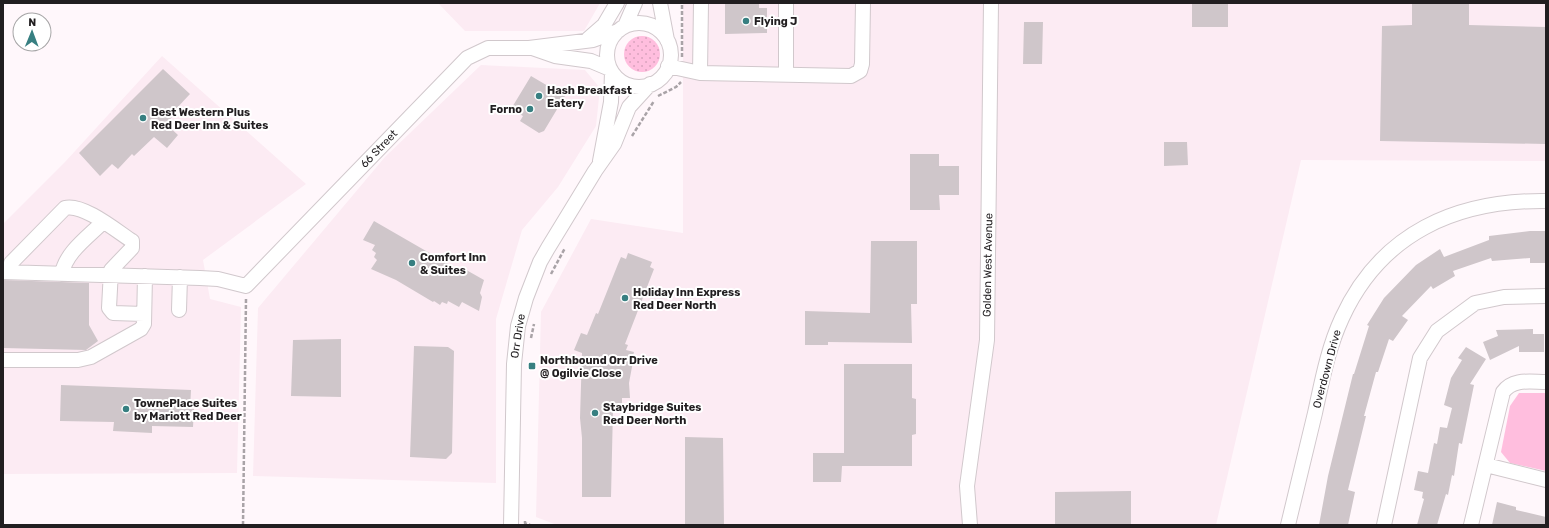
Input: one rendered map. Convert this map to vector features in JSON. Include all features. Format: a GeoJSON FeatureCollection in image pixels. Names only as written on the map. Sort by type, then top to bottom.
{"type":"FeatureCollection","features":[{"type":"Feature","properties":{"kind":"street"},"geometry":{"type":"LineString","coordinates":[[586,41],[596,34],[604,25],[617,3]]}},
{"type":"Feature","properties":{"kind":"street"},"geometry":{"type":"LineString","coordinates":[[635,3],[632,14],[611,39],[607,49],[607,59],[611,71],[620,80],[629,85],[640,86],[650,84],[664,74],[670,58],[660,3]]}},
{"type":"Feature","properties":{"kind":"street"},"geometry":{"type":"LineString","coordinates":[[700,73],[701,3]]}},
{"type":"Feature","properties":{"kind":"street"},"geometry":{"type":"LineString","coordinates":[[786,3],[786,74]]}},
{"type":"Feature","properties":{"kind":"street"},"geometry":{"type":"LineString","coordinates":[[668,66],[700,73],[851,76],[860,71],[862,64],[863,3]]}},
{"type":"Feature","properties":{"kind":"street","name":"Golden West Avenue"},"geometry":{"type":"LineString","coordinates":[[970,525],[967,486],[987,340],[991,3]]}},
{"type":"Feature","properties":{"kind":"street"},"geometry":{"type":"LineString","coordinates":[[621,28],[634,23],[644,23],[654,26],[662,32],[667,40]]}},
{"type":"Feature","properties":{"kind":"street","name":"66 Street"},"geometry":{"type":"LineString","coordinates":[[246,286],[467,58],[488,48],[529,48],[586,41],[604,37],[621,28]]}},
{"type":"Feature","properties":{"kind":"street","name":"66 Street"},"geometry":{"type":"LineString","coordinates":[[529,48],[555,56],[591,61],[611,71]]}},
{"type":"Feature","properties":{"kind":"street","name":"Orr Drive"},"geometry":{"type":"LineString","coordinates":[[599,166],[611,102],[611,71]]}},
{"type":"Feature","properties":{"kind":"street","name":"Orr Drive"},"geometry":{"type":"LineString","coordinates":[[511,525],[514,364],[521,312],[540,262],[614,144],[629,108],[650,84]]}},
{"type":"Feature","properties":{"kind":"street","name":"Overdown Drive"},"geometry":{"type":"LineString","coordinates":[[1288,525],[1335,336],[1351,300],[1374,266],[1404,240],[1439,220],[1479,207],[1503,203],[1546,201]]}},
{"type":"Feature","properties":{"kind":"street"},"geometry":{"type":"LineString","coordinates":[[144,314],[110,311],[110,275],[111,270],[134,244],[132,241],[103,222],[74,207],[65,208],[11,263],[6,272],[62,274],[110,275],[180,277],[218,279],[246,286]]}},
{"type":"Feature","properties":{"kind":"street"},"geometry":{"type":"LineString","coordinates":[[62,274],[68,257],[103,222]]}},
{"type":"Feature","properties":{"kind":"street"},"geometry":{"type":"LineString","coordinates":[[3,360],[78,360],[90,357],[141,329],[144,324],[145,276]]}},
{"type":"Feature","properties":{"kind":"street"},"geometry":{"type":"LineString","coordinates":[[180,277],[180,310]]}},
{"type":"Feature","properties":{"kind":"street"},"geometry":{"type":"LineString","coordinates":[[1384,525],[1420,358],[1437,331],[1475,303],[1504,297],[1546,296]]}},
{"type":"Feature","properties":{"kind":"street"},"geometry":{"type":"LineString","coordinates":[[1471,525],[1503,392],[1510,384],[1546,382]]}},
{"type":"Feature","properties":{"kind":"street"},"geometry":{"type":"LineString","coordinates":[[1486,465],[1546,480]]}},
{"type":"Feature","properties":{"kind":"path"},"geometry":{"type":"LineString","coordinates":[[682,3],[682,41]]}},
{"type":"Feature","properties":{"kind":"path"},"geometry":{"type":"LineString","coordinates":[[632,137],[658,95],[676,87],[681,83]]}},
{"type":"Feature","properties":{"kind":"path"},"geometry":{"type":"LineString","coordinates":[[548,279],[567,245]]}},
{"type":"Feature","properties":{"kind":"path"},"geometry":{"type":"LineString","coordinates":[[243,525],[246,286]]}},
{"type":"Feature","properties":{"kind":"path"},"geometry":{"type":"LineString","coordinates":[[531,341],[534,321]]}},
{"type":"Feature","properties":{"kind":"path"},"geometry":{"type":"LineString","coordinates":[[525,516],[525,523],[530,525]]}},
{"type":"Feature","properties":{"kind":"shaded area"},"geometry":{"type":"Polygon","coordinates":[[[438,3],[600,3],[584,31],[465,31],[438,3]]]}},
{"type":"Feature","properties":{"kind":"shaded area"},"geometry":{"type":"Polygon","coordinates":[[[683,3],[1546,3],[1546,161],[1301,160],[1216,525],[557,525],[536,517],[541,312],[591,219],[683,233],[683,3]]]}},
{"type":"Feature","properties":{"kind":"shaded area"},"geometry":{"type":"Polygon","coordinates":[[[646,36],[655,41],[659,47],[659,61],[655,67],[646,72],[638,72],[629,67],[625,61],[624,50],[629,41],[635,37],[646,36]]]}},
{"type":"Feature","properties":{"kind":"shaded area"},"geometry":{"type":"Polygon","coordinates":[[[162,56],[306,184],[203,260],[210,299],[241,307],[237,473],[3,474],[3,224],[65,162],[162,56]]]}},
{"type":"Feature","properties":{"kind":"shaded area"},"geometry":{"type":"Polygon","coordinates":[[[481,65],[585,70],[600,88],[596,126],[558,187],[522,230],[496,319],[496,483],[253,476],[258,308],[385,157],[481,65]]]}},
{"type":"Feature","properties":{"kind":"shaded area"},"geometry":{"type":"Polygon","coordinates":[[[1519,393],[1546,393],[1546,471],[1510,463],[1501,452],[1510,406],[1519,393]]]}},
{"type":"Feature","properties":{"kind":"building","name":"Flying J"},"geometry":{"type":"Polygon","coordinates":[[[725,3],[759,3],[759,8],[767,8],[767,33],[725,34],[725,3]]]}},
{"type":"Feature","properties":{"kind":"building"},"geometry":{"type":"Polygon","coordinates":[[[1192,3],[1228,3],[1228,27],[1192,27],[1192,3]]]}},
{"type":"Feature","properties":{"kind":"building"},"geometry":{"type":"Polygon","coordinates":[[[1412,3],[1469,3],[1469,25],[1546,27],[1546,144],[1380,141],[1382,26],[1412,25],[1412,3]]]}},
{"type":"Feature","properties":{"kind":"building"},"geometry":{"type":"Polygon","coordinates":[[[1024,22],[1043,22],[1042,64],[1023,64],[1024,22]]]}},
{"type":"Feature","properties":{"kind":"building","name":"Best Western Plus Red Deer Inn & Suites"},"geometry":{"type":"Polygon","coordinates":[[[163,69],[190,94],[175,110],[176,112],[166,124],[178,135],[167,148],[154,137],[134,156],[132,154],[118,169],[112,164],[100,176],[79,153],[163,69]]]}},
{"type":"Feature","properties":{"kind":"building"},"geometry":{"type":"Polygon","coordinates":[[[531,76],[565,96],[544,131],[539,133],[520,121],[523,116],[511,109],[531,76]]]}},
{"type":"Feature","properties":{"kind":"building"},"geometry":{"type":"Polygon","coordinates":[[[1164,142],[1187,142],[1188,165],[1164,166],[1164,142]]]}},
{"type":"Feature","properties":{"kind":"building"},"geometry":{"type":"Polygon","coordinates":[[[910,154],[939,154],[939,166],[959,166],[959,195],[939,195],[940,210],[910,210],[910,154]]]}},
{"type":"Feature","properties":{"kind":"building","name":"Comfort Inn & Suites"},"geometry":{"type":"Polygon","coordinates":[[[374,221],[459,270],[461,267],[484,280],[480,293],[482,297],[479,311],[462,302],[459,307],[448,301],[447,304],[442,302],[440,305],[396,280],[371,269],[377,260],[374,257],[376,253],[372,250],[375,245],[363,240],[374,221]]]}},
{"type":"Feature","properties":{"kind":"building"},"geometry":{"type":"Polygon","coordinates":[[[1530,231],[1546,231],[1546,263],[1530,263],[1530,258],[1492,261],[1491,258],[1453,271],[1455,276],[1433,289],[1431,286],[1402,316],[1408,320],[1393,341],[1389,339],[1378,372],[1376,372],[1364,416],[1366,416],[1348,490],[1355,492],[1348,525],[1319,525],[1328,476],[1353,374],[1369,326],[1367,325],[1384,298],[1416,265],[1440,249],[1444,257],[1489,240],[1489,236],[1530,231]]]}},
{"type":"Feature","properties":{"kind":"building"},"geometry":{"type":"Polygon","coordinates":[[[871,241],[917,241],[917,304],[911,304],[912,343],[828,342],[828,345],[805,345],[805,311],[870,313],[871,241]]]}},
{"type":"Feature","properties":{"kind":"building"},"geometry":{"type":"Polygon","coordinates":[[[628,253],[652,262],[650,267],[654,269],[625,344],[628,345],[626,350],[634,352],[629,383],[630,398],[622,398],[622,408],[613,408],[611,497],[582,497],[582,438],[580,418],[582,353],[574,350],[581,333],[587,335],[596,313],[598,314],[621,257],[626,259],[628,253]]]}},
{"type":"Feature","properties":{"kind":"building"},"geometry":{"type":"Polygon","coordinates":[[[3,280],[89,283],[89,325],[98,341],[86,350],[3,348],[3,280]]]}},
{"type":"Feature","properties":{"kind":"building"},"geometry":{"type":"Polygon","coordinates":[[[1533,329],[1533,334],[1544,334],[1544,352],[1519,352],[1519,346],[1490,360],[1483,342],[1498,336],[1496,330],[1533,329]]]}},
{"type":"Feature","properties":{"kind":"building"},"geometry":{"type":"Polygon","coordinates":[[[341,339],[341,397],[291,396],[293,340],[341,339]]]}},
{"type":"Feature","properties":{"kind":"building"},"geometry":{"type":"Polygon","coordinates":[[[414,346],[448,347],[454,351],[452,453],[446,459],[410,457],[414,346]]]}},
{"type":"Feature","properties":{"kind":"building"},"geometry":{"type":"Polygon","coordinates":[[[1466,347],[1486,359],[1470,384],[1474,385],[1462,444],[1459,443],[1454,476],[1452,475],[1448,495],[1446,494],[1437,525],[1417,525],[1424,499],[1422,498],[1423,492],[1414,490],[1418,471],[1428,473],[1434,443],[1437,444],[1440,427],[1447,428],[1452,408],[1444,405],[1451,378],[1462,360],[1458,358],[1466,347]]]}},
{"type":"Feature","properties":{"kind":"building"},"geometry":{"type":"Polygon","coordinates":[[[844,364],[912,364],[912,398],[916,399],[916,434],[912,435],[912,466],[842,466],[841,482],[813,482],[813,453],[844,453],[844,364]]]}},
{"type":"Feature","properties":{"kind":"building","name":"TownePlace Suites by Mariott Red Deer"},"geometry":{"type":"Polygon","coordinates":[[[61,385],[191,390],[190,409],[194,409],[193,427],[152,426],[152,433],[113,431],[114,422],[60,421],[61,385]]]}},
{"type":"Feature","properties":{"kind":"building"},"geometry":{"type":"Polygon","coordinates":[[[685,437],[723,438],[724,525],[685,525],[685,437]]]}},
{"type":"Feature","properties":{"kind":"building"},"geometry":{"type":"Polygon","coordinates":[[[1131,491],[1131,525],[1055,525],[1055,492],[1131,491]]]}},
{"type":"Feature","properties":{"kind":"building"},"geometry":{"type":"Polygon","coordinates":[[[1497,502],[1516,507],[1516,510],[1546,517],[1546,525],[1492,525],[1497,502]]]}},
{"type":"Feature","properties":{"kind":"place","name":"Flying J"},"geometry":{"type":"Point","coordinates":[746,21]}},
{"type":"Feature","properties":{"kind":"place","name":"Hash Breakfast Eatery"},"geometry":{"type":"Point","coordinates":[539,96]}},
{"type":"Feature","properties":{"kind":"place","name":"Forno"},"geometry":{"type":"Point","coordinates":[530,109]}},
{"type":"Feature","properties":{"kind":"place","name":"Best Western Plus Red Deer Inn & Suites"},"geometry":{"type":"Point","coordinates":[143,118]}},
{"type":"Feature","properties":{"kind":"place","name":"Comfort Inn & Suites"},"geometry":{"type":"Point","coordinates":[412,263]}},
{"type":"Feature","properties":{"kind":"place","name":"Holiday Inn Express Red Deer North"},"geometry":{"type":"Point","coordinates":[625,298]}},
{"type":"Feature","properties":{"kind":"place","name":"Northbound Orr Drive @ Ogilvie Close"},"geometry":{"type":"Point","coordinates":[532,366]}},
{"type":"Feature","properties":{"kind":"place","name":"TownePlace Suites by Mariott Red Deer"},"geometry":{"type":"Point","coordinates":[126,409]}},
{"type":"Feature","properties":{"kind":"place","name":"Staybridge Suites Red Deer North"},"geometry":{"type":"Point","coordinates":[595,413]}}]}
